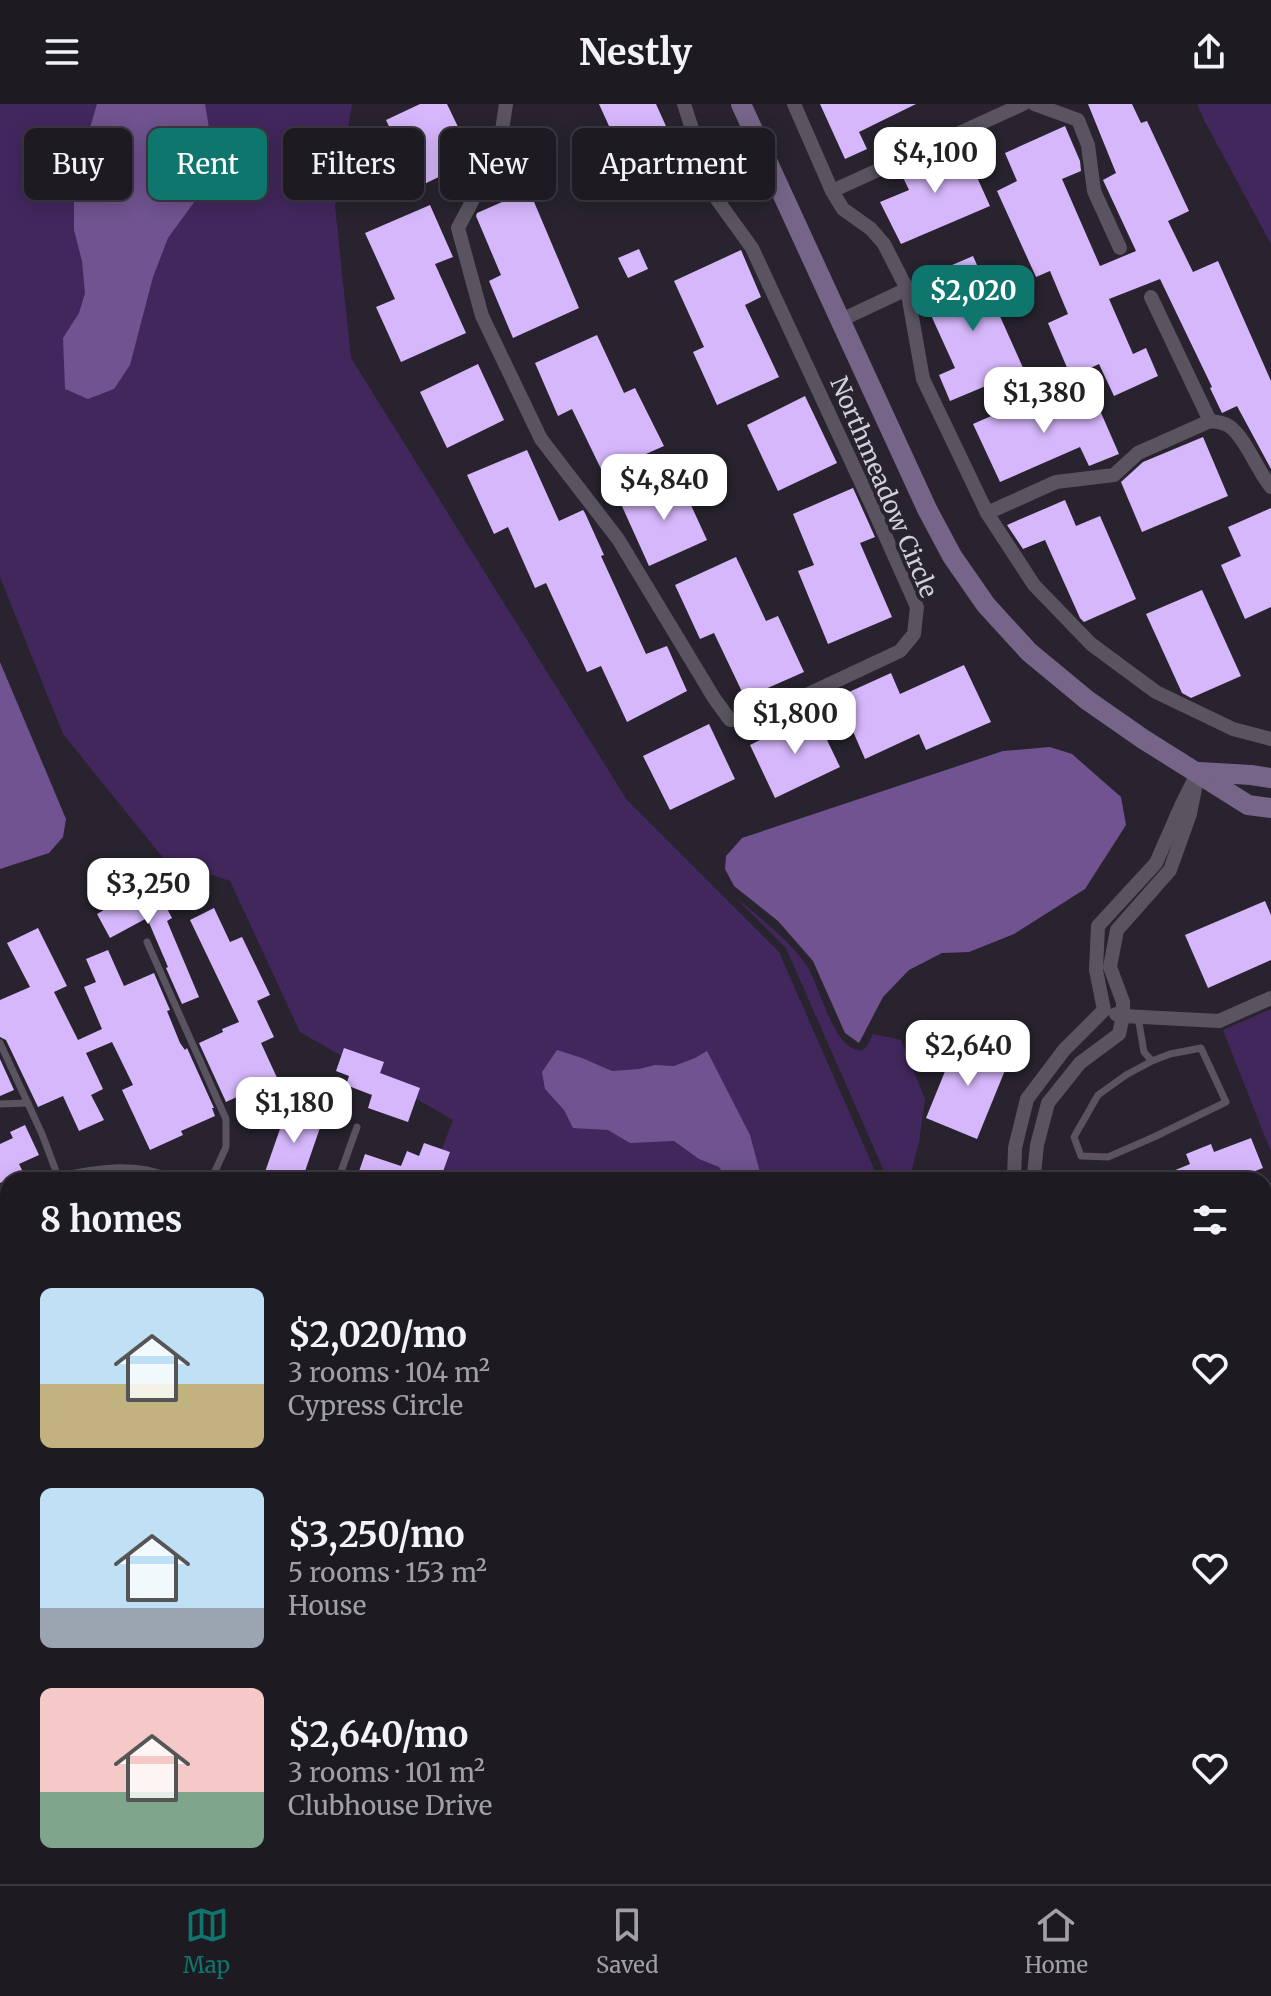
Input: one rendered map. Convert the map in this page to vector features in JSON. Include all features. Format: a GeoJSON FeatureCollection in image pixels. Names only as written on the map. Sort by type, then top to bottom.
{"type":"FeatureCollection","features":[{"type":"Feature","properties":{"kind":"street","name":"Northmeadow Circle"},"geometry":{"type":"LineString","coordinates":[[506,104],[499,150],[458,228],[482,316],[541,439],[618,539],[714,698],[730,720],[753,720],[900,651],[914,634],[917,607],[752,248],[717,200]]}},
{"type":"Feature","properties":{"kind":"street","name":"Northmeadow Circle"},"geometry":{"type":"LineString","coordinates":[[684,104],[692,128]]}},
{"type":"Feature","properties":{"kind":"street"},"geometry":{"type":"LineString","coordinates":[[741,104],[752,128]]}},
{"type":"Feature","properties":{"kind":"street"},"geometry":{"type":"LineString","coordinates":[[794,104],[832,191],[843,209],[871,229],[884,244],[907,289],[923,379],[987,513],[1034,585],[1091,644],[1156,692],[1233,729],[1271,739]]}},
{"type":"Feature","properties":{"kind":"street"},"geometry":{"type":"LineString","coordinates":[[832,191],[1023,104]]}},
{"type":"Feature","properties":{"kind":"street"},"geometry":{"type":"LineString","coordinates":[[1034,104],[1078,120],[1088,145],[1094,191],[1120,248]]}},
{"type":"Feature","properties":{"kind":"street"},"geometry":{"type":"LineString","coordinates":[[775,179],[927,509],[952,556],[986,605],[1029,652],[1087,700],[1248,805],[1271,808]]}},
{"type":"Feature","properties":{"kind":"street"},"geometry":{"type":"LineString","coordinates":[[841,320],[907,289]]}},
{"type":"Feature","properties":{"kind":"street"},"geometry":{"type":"LineString","coordinates":[[1151,297],[1210,421]]}},
{"type":"Feature","properties":{"kind":"street"},"geometry":{"type":"LineString","coordinates":[[987,513],[1056,482],[1114,475],[1138,453],[1210,421],[1226,424],[1239,434],[1260,474],[1271,487]]}},
{"type":"Feature","properties":{"kind":"street"},"geometry":{"type":"LineString","coordinates":[[1198,772],[1271,778]]}},
{"type":"Feature","properties":{"kind":"street"},"geometry":{"type":"LineString","coordinates":[[1104,1010],[1096,970],[1098,926],[1156,863],[1198,772]]}},
{"type":"Feature","properties":{"kind":"street"},"geometry":{"type":"LineString","coordinates":[[1130,1017],[1110,967],[1117,930],[1170,870],[1190,814],[1198,772]]}},
{"type":"Feature","properties":{"kind":"street"},"geometry":{"type":"LineString","coordinates":[[1104,1010],[1130,1017],[1219,1021],[1271,998]]}},
{"type":"Feature","properties":{"kind":"street"},"geometry":{"type":"LineString","coordinates":[[1014,1172],[1015,1148],[1027,1099],[1064,1050],[1104,1010]]}},
{"type":"Feature","properties":{"kind":"street"},"geometry":{"type":"LineString","coordinates":[[1034,1172],[1037,1145],[1048,1103],[1080,1063],[1119,1034],[1130,1017]]}},
{"type":"Feature","properties":{"kind":"lane"},"geometry":{"type":"LineString","coordinates":[[147,942],[226,1119],[226,1147],[215,1172]]}},
{"type":"Feature","properties":{"kind":"lane"},"geometry":{"type":"LineString","coordinates":[[1130,1017],[1144,1052],[1152,1061]]}},
{"type":"Feature","properties":{"kind":"lane"},"geometry":{"type":"LineString","coordinates":[[0,1043],[42,1134],[55,1172]]}},
{"type":"Feature","properties":{"kind":"lane"},"geometry":{"type":"LineString","coordinates":[[1201,1048],[1226,1102],[1108,1157],[1081,1156],[1074,1137],[1098,1095],[1152,1061],[1201,1048]]}},
{"type":"Feature","properties":{"kind":"lane"},"geometry":{"type":"LineString","coordinates":[[0,1104],[28,1103]]}},
{"type":"Feature","properties":{"kind":"lane"},"geometry":{"type":"LineString","coordinates":[[341,1172],[357,1127]]}},
{"type":"Feature","properties":{"kind":"shaded area"},"geometry":{"type":"Polygon","coordinates":[[[0,104],[352,104],[348,128],[283,128],[283,200],[336,200],[351,358],[627,800],[779,952],[875,1172],[433,1172],[453,1120],[300,1032],[230,881],[164,859],[63,734],[0,577],[0,104]]]}},
{"type":"Feature","properties":{"kind":"shaded area"},"geometry":{"type":"Polygon","coordinates":[[[97,104],[205,104],[209,128],[148,128],[148,200],[196,200],[168,238],[153,277],[130,365],[114,389],[88,399],[65,389],[63,338],[79,313],[85,293],[82,261],[74,230],[74,200],[132,200],[132,128],[90,128],[97,104]]]}},
{"type":"Feature","properties":{"kind":"shaded area"},"geometry":{"type":"Polygon","coordinates":[[[1197,104],[1271,104],[1271,244],[1204,120],[1197,104]]]}},
{"type":"Feature","properties":{"kind":"shaded area"},"geometry":{"type":"Polygon","coordinates":[[[0,662],[66,819],[63,837],[49,853],[0,869],[0,662]]]}},
{"type":"Feature","properties":{"kind":"shaded area"},"geometry":{"type":"Polygon","coordinates":[[[1050,747],[1072,754],[1121,797],[1126,825],[1085,889],[1014,934],[969,952],[942,953],[909,970],[883,997],[859,1043],[845,1033],[813,961],[778,921],[734,886],[725,869],[726,856],[742,838],[1003,751],[1050,747]]]}},
{"type":"Feature","properties":{"kind":"shaded area"},"geometry":{"type":"Polygon","coordinates":[[[735,897],[800,956],[812,975],[834,1026],[848,1046],[863,1050],[873,1034],[901,1040],[925,1099],[911,1172],[884,1172],[786,948],[735,897]]]}},
{"type":"Feature","properties":{"kind":"shaded area"},"geometry":{"type":"Polygon","coordinates":[[[1271,1009],[1271,1152],[1223,1030],[1271,1009]]]}},
{"type":"Feature","properties":{"kind":"shaded area"},"geometry":{"type":"Polygon","coordinates":[[[557,1050],[612,1071],[655,1065],[674,1066],[707,1051],[750,1135],[760,1172],[722,1172],[674,1141],[630,1143],[608,1130],[573,1128],[564,1110],[545,1089],[542,1072],[557,1050]]]}},
{"type":"Feature","properties":{"kind":"building"},"geometry":{"type":"Polygon","coordinates":[[[420,104],[447,104],[459,128],[440,128],[440,176],[424,184],[424,128],[390,128],[386,120],[420,104]]]}},
{"type":"Feature","properties":{"kind":"building"},"geometry":{"type":"Polygon","coordinates":[[[599,104],[656,104],[667,128],[604,128],[609,126],[599,104]]]}},
{"type":"Feature","properties":{"kind":"building"},"geometry":{"type":"Polygon","coordinates":[[[820,104],[916,104],[859,132],[867,149],[845,159],[820,104]]]}},
{"type":"Feature","properties":{"kind":"building"},"geometry":{"type":"Polygon","coordinates":[[[1088,104],[1132,104],[1141,123],[1147,121],[1189,211],[1168,221],[1193,272],[1218,261],[1271,381],[1271,469],[1237,406],[1222,413],[1160,279],[1109,299],[1133,354],[1146,348],[1158,376],[1114,396],[1099,364],[1071,377],[1048,323],[1068,314],[1050,271],[1036,277],[997,191],[1017,181],[1005,153],[1065,126],[1080,161],[1081,171],[1062,179],[1100,266],[1136,251],[1103,180],[1116,173],[1088,104]]]}},
{"type":"Feature","properties":{"kind":"building"},"geometry":{"type":"Polygon","coordinates":[[[962,144],[990,206],[901,244],[880,202],[909,190],[900,171],[962,144]]]}},
{"type":"Feature","properties":{"kind":"building"},"geometry":{"type":"Polygon","coordinates":[[[506,200],[533,200],[579,308],[513,338],[489,281],[501,275],[477,213],[506,200]]]}},
{"type":"Feature","properties":{"kind":"building"},"geometry":{"type":"Polygon","coordinates":[[[430,205],[453,257],[435,264],[466,333],[401,362],[376,307],[395,299],[365,233],[430,205]]]}},
{"type":"Feature","properties":{"kind":"building"},"geometry":{"type":"Polygon","coordinates":[[[639,249],[648,269],[628,278],[618,258],[639,249]]]}},
{"type":"Feature","properties":{"kind":"building"},"geometry":{"type":"Polygon","coordinates":[[[741,250],[761,297],[745,305],[779,377],[717,405],[693,352],[704,347],[674,281],[741,250]]]}},
{"type":"Feature","properties":{"kind":"building"},"geometry":{"type":"Polygon","coordinates":[[[973,256],[1024,370],[950,401],[939,375],[955,368],[930,313],[951,304],[936,272],[973,256]]]}},
{"type":"Feature","properties":{"kind":"building"},"geometry":{"type":"Polygon","coordinates":[[[597,335],[624,393],[635,388],[664,446],[603,473],[572,409],[558,416],[535,363],[597,335]]]}},
{"type":"Feature","properties":{"kind":"building"},"geometry":{"type":"Polygon","coordinates":[[[478,364],[504,420],[447,448],[420,392],[478,364]]]}},
{"type":"Feature","properties":{"kind":"building"},"geometry":{"type":"Polygon","coordinates":[[[1053,389],[1064,411],[1095,399],[1119,454],[1089,466],[1080,447],[1000,482],[973,424],[1053,389]]]}},
{"type":"Feature","properties":{"kind":"building"},"geometry":{"type":"Polygon","coordinates":[[[805,396],[837,463],[778,491],[747,425],[805,396]]]}},
{"type":"Feature","properties":{"kind":"building"},"geometry":{"type":"Polygon","coordinates":[[[1203,437],[1228,496],[1142,532],[1121,482],[1143,462],[1203,437]]]}},
{"type":"Feature","properties":{"kind":"building"},"geometry":{"type":"Polygon","coordinates":[[[527,450],[559,521],[583,510],[585,513],[646,654],[667,646],[687,691],[627,722],[601,666],[587,672],[546,583],[535,588],[508,527],[494,534],[467,475],[527,450]]]}},
{"type":"Feature","properties":{"kind":"building"},"geometry":{"type":"Polygon","coordinates":[[[679,479],[707,540],[649,566],[621,504],[679,479]]]}},
{"type":"Feature","properties":{"kind":"building"},"geometry":{"type":"Polygon","coordinates":[[[853,488],[875,537],[860,543],[892,617],[828,644],[798,571],[814,565],[793,514],[853,488]]]}},
{"type":"Feature","properties":{"kind":"building"},"geometry":{"type":"Polygon","coordinates":[[[1065,500],[1076,526],[1100,516],[1136,599],[1084,622],[1045,540],[1023,549],[1007,525],[1065,500]]]}},
{"type":"Feature","properties":{"kind":"building"},"geometry":{"type":"Polygon","coordinates":[[[1271,508],[1271,607],[1245,619],[1221,565],[1241,556],[1228,527],[1271,508]]]}},
{"type":"Feature","properties":{"kind":"building"},"geometry":{"type":"Polygon","coordinates":[[[736,557],[766,621],[778,616],[804,672],[745,698],[714,633],[700,639],[675,585],[736,557]]]}},
{"type":"Feature","properties":{"kind":"building"},"geometry":{"type":"Polygon","coordinates":[[[1202,590],[1241,676],[1191,698],[1182,693],[1146,614],[1202,590]]]}},
{"type":"Feature","properties":{"kind":"building"},"geometry":{"type":"Polygon","coordinates":[[[964,665],[991,722],[926,750],[919,734],[865,759],[838,697],[891,673],[900,694],[964,665]]]}},
{"type":"Feature","properties":{"kind":"building"},"geometry":{"type":"Polygon","coordinates":[[[814,713],[840,767],[775,798],[750,745],[814,713]]]}},
{"type":"Feature","properties":{"kind":"building"},"geometry":{"type":"Polygon","coordinates":[[[709,724],[735,779],[670,810],[643,756],[709,724]]]}},
{"type":"Feature","properties":{"kind":"building"},"geometry":{"type":"Polygon","coordinates":[[[148,872],[172,918],[167,921],[199,997],[182,1004],[147,918],[110,938],[97,914],[109,907],[102,895],[148,872]]]}},
{"type":"Feature","properties":{"kind":"building"},"geometry":{"type":"Polygon","coordinates":[[[1265,901],[1271,915],[1271,960],[1208,988],[1185,935],[1265,901]]]}},
{"type":"Feature","properties":{"kind":"building"},"geometry":{"type":"Polygon","coordinates":[[[214,908],[230,942],[242,937],[270,995],[257,1001],[274,1037],[261,1043],[285,1095],[258,1107],[250,1091],[226,1102],[199,1043],[239,1022],[190,920],[214,908]]]}},
{"type":"Feature","properties":{"kind":"building"},"geometry":{"type":"Polygon","coordinates":[[[38,928],[67,986],[54,992],[78,1040],[102,1029],[84,987],[96,982],[86,959],[108,950],[124,986],[154,973],[180,1043],[185,1050],[187,1048],[215,1116],[181,1131],[183,1135],[150,1150],[122,1090],[133,1085],[112,1042],[86,1053],[103,1089],[91,1095],[104,1120],[79,1131],[63,1096],[38,1107],[6,1040],[0,1037],[0,1000],[30,987],[7,943],[38,928]]]}},
{"type":"Feature","properties":{"kind":"building"},"geometry":{"type":"Polygon","coordinates":[[[959,1037],[1010,1058],[977,1139],[926,1118],[959,1037]]]}},
{"type":"Feature","properties":{"kind":"building"},"geometry":{"type":"Polygon","coordinates":[[[344,1048],[384,1062],[380,1073],[420,1088],[408,1122],[368,1108],[372,1095],[346,1085],[349,1076],[336,1071],[344,1048]]]}},
{"type":"Feature","properties":{"kind":"building"},"geometry":{"type":"Polygon","coordinates":[[[0,1059],[14,1090],[0,1096],[0,1059]]]}},
{"type":"Feature","properties":{"kind":"building"},"geometry":{"type":"Polygon","coordinates":[[[288,1106],[323,1119],[305,1172],[265,1172],[288,1106]]]}},
{"type":"Feature","properties":{"kind":"building"},"geometry":{"type":"Polygon","coordinates":[[[25,1125],[39,1155],[19,1164],[23,1172],[0,1172],[0,1144],[13,1138],[10,1132],[25,1125]]]}},
{"type":"Feature","properties":{"kind":"building"},"geometry":{"type":"Polygon","coordinates":[[[1251,1138],[1263,1168],[1253,1172],[1170,1172],[1190,1164],[1186,1154],[1211,1144],[1214,1152],[1251,1138]]]}},
{"type":"Feature","properties":{"kind":"building"},"geometry":{"type":"Polygon","coordinates":[[[424,1143],[450,1152],[443,1172],[359,1172],[365,1154],[401,1166],[407,1151],[419,1156],[424,1143]]]}}]}
